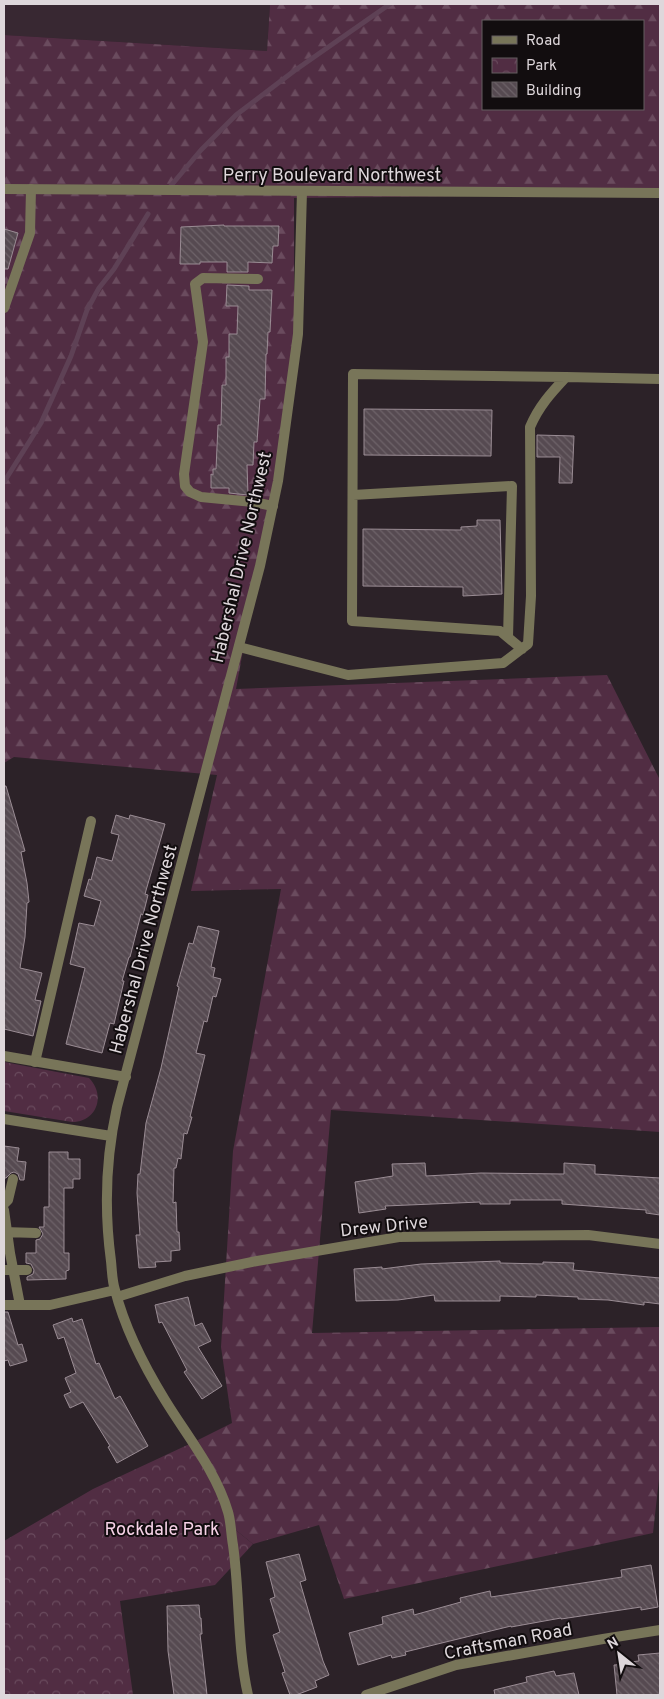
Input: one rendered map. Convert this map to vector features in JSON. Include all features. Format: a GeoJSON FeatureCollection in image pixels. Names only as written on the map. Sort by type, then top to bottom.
{"type":"FeatureCollection","features":[{"type":"Feature","properties":{"kind":"street","name":"Perry Boulevard Northwest"},"geometry":{"type":"LineString","coordinates":[[4,188],[660,193]]}},
{"type":"Feature","properties":{"kind":"street"},"geometry":{"type":"LineString","coordinates":[[4,308],[30,233],[31,189]]}},
{"type":"Feature","properties":{"kind":"street","name":"Habershal Drive Northwest"},"geometry":{"type":"LineString","coordinates":[[248,1695],[242,1669],[235,1562],[228,1512],[202,1458],[164,1400],[134,1343],[116,1293],[108,1235],[107,1180],[111,1136],[260,566],[278,481],[298,334],[302,191]]}},
{"type":"Feature","properties":{"kind":"street"},"geometry":{"type":"LineString","coordinates":[[258,279],[203,278],[195,284],[203,342],[184,474],[186,486],[190,492],[201,497],[273,506]]}},
{"type":"Feature","properties":{"kind":"street"},"geometry":{"type":"LineString","coordinates":[[522,649],[500,630],[352,621],[353,374],[660,380]]}},
{"type":"Feature","properties":{"kind":"street"},"geometry":{"type":"LineString","coordinates":[[239,647],[348,675],[503,664],[522,649],[528,644],[531,596],[530,427],[536,413],[545,400],[566,377]]}},
{"type":"Feature","properties":{"kind":"street"},"geometry":{"type":"LineString","coordinates":[[353,495],[512,486],[508,637]]}},
{"type":"Feature","properties":{"kind":"street"},"geometry":{"type":"LineString","coordinates":[[35,1062],[91,821]]}},
{"type":"Feature","properties":{"kind":"street"},"geometry":{"type":"LineString","coordinates":[[4,1056],[126,1077]]}},
{"type":"Feature","properties":{"kind":"street"},"geometry":{"type":"LineString","coordinates":[[4,1119],[111,1136]]}},
{"type":"Feature","properties":{"kind":"street"},"geometry":{"type":"LineString","coordinates":[[4,1204],[8,1200],[13,1179]]}},
{"type":"Feature","properties":{"kind":"street"},"geometry":{"type":"LineString","coordinates":[[4,1210],[8,1270],[20,1305]]}},
{"type":"Feature","properties":{"kind":"street"},"geometry":{"type":"LineString","coordinates":[[5,1232],[36,1233]]}},
{"type":"Feature","properties":{"kind":"street","name":"Drew Drive"},"geometry":{"type":"LineString","coordinates":[[4,1305],[50,1305],[116,1293],[257,1261],[399,1237],[588,1235],[660,1244]]}},
{"type":"Feature","properties":{"kind":"street"},"geometry":{"type":"LineString","coordinates":[[8,1270],[26,1270]]}},
{"type":"Feature","properties":{"kind":"street","name":"Craftsman Road"},"geometry":{"type":"LineString","coordinates":[[366,1695],[456,1665],[660,1630]]}},
{"type":"Feature","properties":{"kind":"shaded area"},"geometry":{"type":"Polygon","coordinates":[[[4,4],[270,4],[267,51],[4,35],[4,4]]]}},
{"type":"Feature","properties":{"kind":"green space"},"geometry":{"type":"Polygon","coordinates":[[[270,4],[660,4],[660,194],[294,198],[294,370],[236,689],[607,675],[660,780],[660,1132],[331,1110],[312,1333],[660,1327],[660,1470],[653,1533],[344,1599],[319,1525],[253,1544],[232,1527],[198,1440],[232,1423],[221,1347],[233,1151],[281,889],[191,891],[217,775],[14,757],[4,763],[4,35],[267,51],[270,4]]]}},
{"type":"Feature","properties":{"kind":"green space"},"geometry":{"type":"Polygon","coordinates":[[[4,1062],[89,1078],[97,1092],[98,1099],[93,1113],[81,1121],[72,1122],[4,1111],[4,1062]]]}},
{"type":"Feature","properties":{"kind":"green space","name":"Rockdale Park"},"geometry":{"type":"Polygon","coordinates":[[[198,1440],[232,1527],[253,1544],[215,1585],[120,1601],[133,1695],[4,1695],[4,1541],[93,1489],[198,1440]]]}},
{"type":"Feature","properties":{"kind":"building"},"geometry":{"type":"Polygon","coordinates":[[[224,225],[279,226],[278,246],[273,246],[272,263],[248,262],[248,272],[227,272],[227,262],[180,264],[181,227],[224,225]]]}},
{"type":"Feature","properties":{"kind":"building"},"geometry":{"type":"Polygon","coordinates":[[[4,229],[18,233],[8,269],[4,269],[4,229]]]}},
{"type":"Feature","properties":{"kind":"building"},"geometry":{"type":"Polygon","coordinates":[[[227,285],[249,286],[249,290],[272,290],[270,332],[268,332],[266,354],[265,399],[260,399],[257,442],[254,442],[253,465],[247,465],[248,495],[229,493],[229,488],[211,488],[211,474],[213,475],[213,469],[216,469],[218,425],[221,425],[222,385],[226,385],[226,357],[229,357],[229,334],[237,334],[238,306],[226,306],[227,285]]]}},
{"type":"Feature","properties":{"kind":"building"},"geometry":{"type":"Polygon","coordinates":[[[364,409],[492,410],[491,456],[364,455],[364,409]]]}},
{"type":"Feature","properties":{"kind":"building"},"geometry":{"type":"Polygon","coordinates":[[[537,435],[574,436],[572,483],[559,483],[560,457],[537,457],[537,435]]]}},
{"type":"Feature","properties":{"kind":"building"},"geometry":{"type":"Polygon","coordinates":[[[477,520],[500,520],[502,594],[463,596],[463,587],[363,586],[363,529],[461,530],[461,527],[477,526],[477,520]]]}},
{"type":"Feature","properties":{"kind":"building"},"geometry":{"type":"Polygon","coordinates":[[[4,786],[6,786],[25,851],[21,852],[29,902],[27,903],[25,937],[20,968],[42,973],[35,1000],[41,1001],[33,1036],[4,1029],[4,786]]]}},
{"type":"Feature","properties":{"kind":"building"},"geometry":{"type":"Polygon","coordinates":[[[116,815],[129,819],[130,815],[165,824],[145,894],[148,895],[143,915],[141,914],[122,981],[124,981],[114,1024],[110,1023],[102,1053],[66,1044],[85,968],[70,964],[79,923],[94,926],[101,901],[84,896],[89,879],[91,880],[97,857],[112,861],[119,835],[111,833],[116,815]]]}},
{"type":"Feature","properties":{"kind":"building"},"geometry":{"type":"Polygon","coordinates":[[[198,926],[219,931],[211,967],[215,968],[213,977],[221,979],[216,997],[213,996],[207,1022],[204,1021],[196,1053],[205,1055],[190,1117],[192,1117],[187,1134],[184,1133],[181,1159],[178,1158],[176,1168],[174,1168],[173,1203],[176,1202],[180,1250],[171,1251],[171,1261],[155,1262],[156,1267],[139,1268],[136,1235],[140,1235],[137,1193],[146,1123],[161,1068],[179,987],[177,986],[189,943],[193,944],[198,926]]]}},
{"type":"Feature","properties":{"kind":"building"},"geometry":{"type":"Polygon","coordinates":[[[4,1146],[19,1148],[17,1161],[26,1162],[24,1180],[20,1180],[18,1174],[14,1172],[4,1178],[4,1146]]]}},
{"type":"Feature","properties":{"kind":"building"},"geometry":{"type":"Polygon","coordinates":[[[49,1152],[68,1152],[68,1159],[80,1159],[80,1179],[73,1179],[73,1188],[64,1188],[64,1253],[69,1253],[69,1270],[66,1271],[66,1279],[27,1280],[27,1277],[33,1274],[34,1270],[31,1264],[26,1263],[26,1253],[36,1253],[36,1240],[40,1239],[43,1234],[39,1227],[44,1227],[44,1207],[49,1207],[49,1152]]]}},
{"type":"Feature","properties":{"kind":"building"},"geometry":{"type":"Polygon","coordinates":[[[425,1163],[426,1176],[481,1173],[564,1174],[564,1163],[595,1165],[595,1174],[660,1178],[660,1215],[646,1213],[646,1210],[562,1204],[562,1200],[510,1200],[510,1204],[480,1204],[480,1202],[385,1206],[386,1209],[359,1213],[355,1182],[393,1176],[392,1164],[425,1163]]]}},
{"type":"Feature","properties":{"kind":"building"},"geometry":{"type":"Polygon","coordinates":[[[500,1261],[500,1263],[574,1263],[573,1270],[660,1278],[660,1304],[644,1302],[644,1305],[608,1300],[578,1299],[578,1297],[536,1295],[536,1297],[500,1296],[500,1301],[435,1301],[434,1295],[398,1300],[356,1301],[354,1269],[382,1267],[382,1269],[421,1264],[500,1261]]]}},
{"type":"Feature","properties":{"kind":"building"},"geometry":{"type":"Polygon","coordinates":[[[188,1297],[195,1326],[202,1323],[211,1341],[198,1347],[222,1386],[202,1399],[184,1372],[187,1370],[162,1322],[159,1323],[155,1305],[188,1297]]]}},
{"type":"Feature","properties":{"kind":"building"},"geometry":{"type":"Polygon","coordinates":[[[4,1312],[8,1312],[18,1345],[22,1344],[27,1361],[10,1366],[8,1360],[4,1361],[4,1312]]]}},
{"type":"Feature","properties":{"kind":"building"},"geometry":{"type":"Polygon","coordinates":[[[72,1318],[73,1322],[82,1319],[96,1364],[99,1363],[115,1399],[120,1396],[148,1446],[117,1463],[108,1447],[110,1446],[83,1402],[70,1408],[64,1395],[71,1392],[65,1378],[76,1373],[64,1337],[58,1339],[53,1325],[72,1318]]]}},
{"type":"Feature","properties":{"kind":"building"},"geometry":{"type":"Polygon","coordinates":[[[299,1554],[306,1580],[300,1582],[323,1661],[329,1675],[315,1681],[317,1687],[296,1695],[290,1695],[282,1673],[285,1672],[273,1635],[280,1632],[270,1599],[275,1597],[266,1562],[299,1554]]]}},
{"type":"Feature","properties":{"kind":"building"},"geometry":{"type":"Polygon","coordinates":[[[651,1565],[658,1607],[641,1610],[641,1607],[511,1626],[405,1652],[406,1655],[392,1658],[391,1655],[358,1665],[349,1633],[383,1624],[382,1617],[413,1609],[414,1615],[461,1602],[460,1598],[490,1591],[491,1597],[622,1577],[621,1570],[651,1565]]]}},
{"type":"Feature","properties":{"kind":"building"},"geometry":{"type":"Polygon","coordinates":[[[199,1605],[202,1634],[200,1634],[207,1695],[174,1695],[168,1651],[167,1606],[199,1605]]]}},
{"type":"Feature","properties":{"kind":"building"},"geometry":{"type":"Polygon","coordinates":[[[660,1653],[660,1695],[617,1695],[614,1665],[630,1664],[630,1662],[639,1661],[638,1655],[660,1653]]]}},
{"type":"Feature","properties":{"kind":"building"},"geometry":{"type":"Polygon","coordinates":[[[554,1671],[556,1676],[574,1673],[579,1695],[495,1695],[494,1690],[527,1682],[526,1677],[554,1671]]]}},
{"type":"Feature","properties":{"kind":"waterway"},"geometry":{"type":"LineString","coordinates":[[169,188],[201,150],[236,115],[294,71],[390,4]]}},
{"type":"Feature","properties":{"kind":"waterway"},"geometry":{"type":"LineString","coordinates":[[4,482],[41,423],[71,356],[87,310],[99,288],[114,269],[148,214]]}}]}
